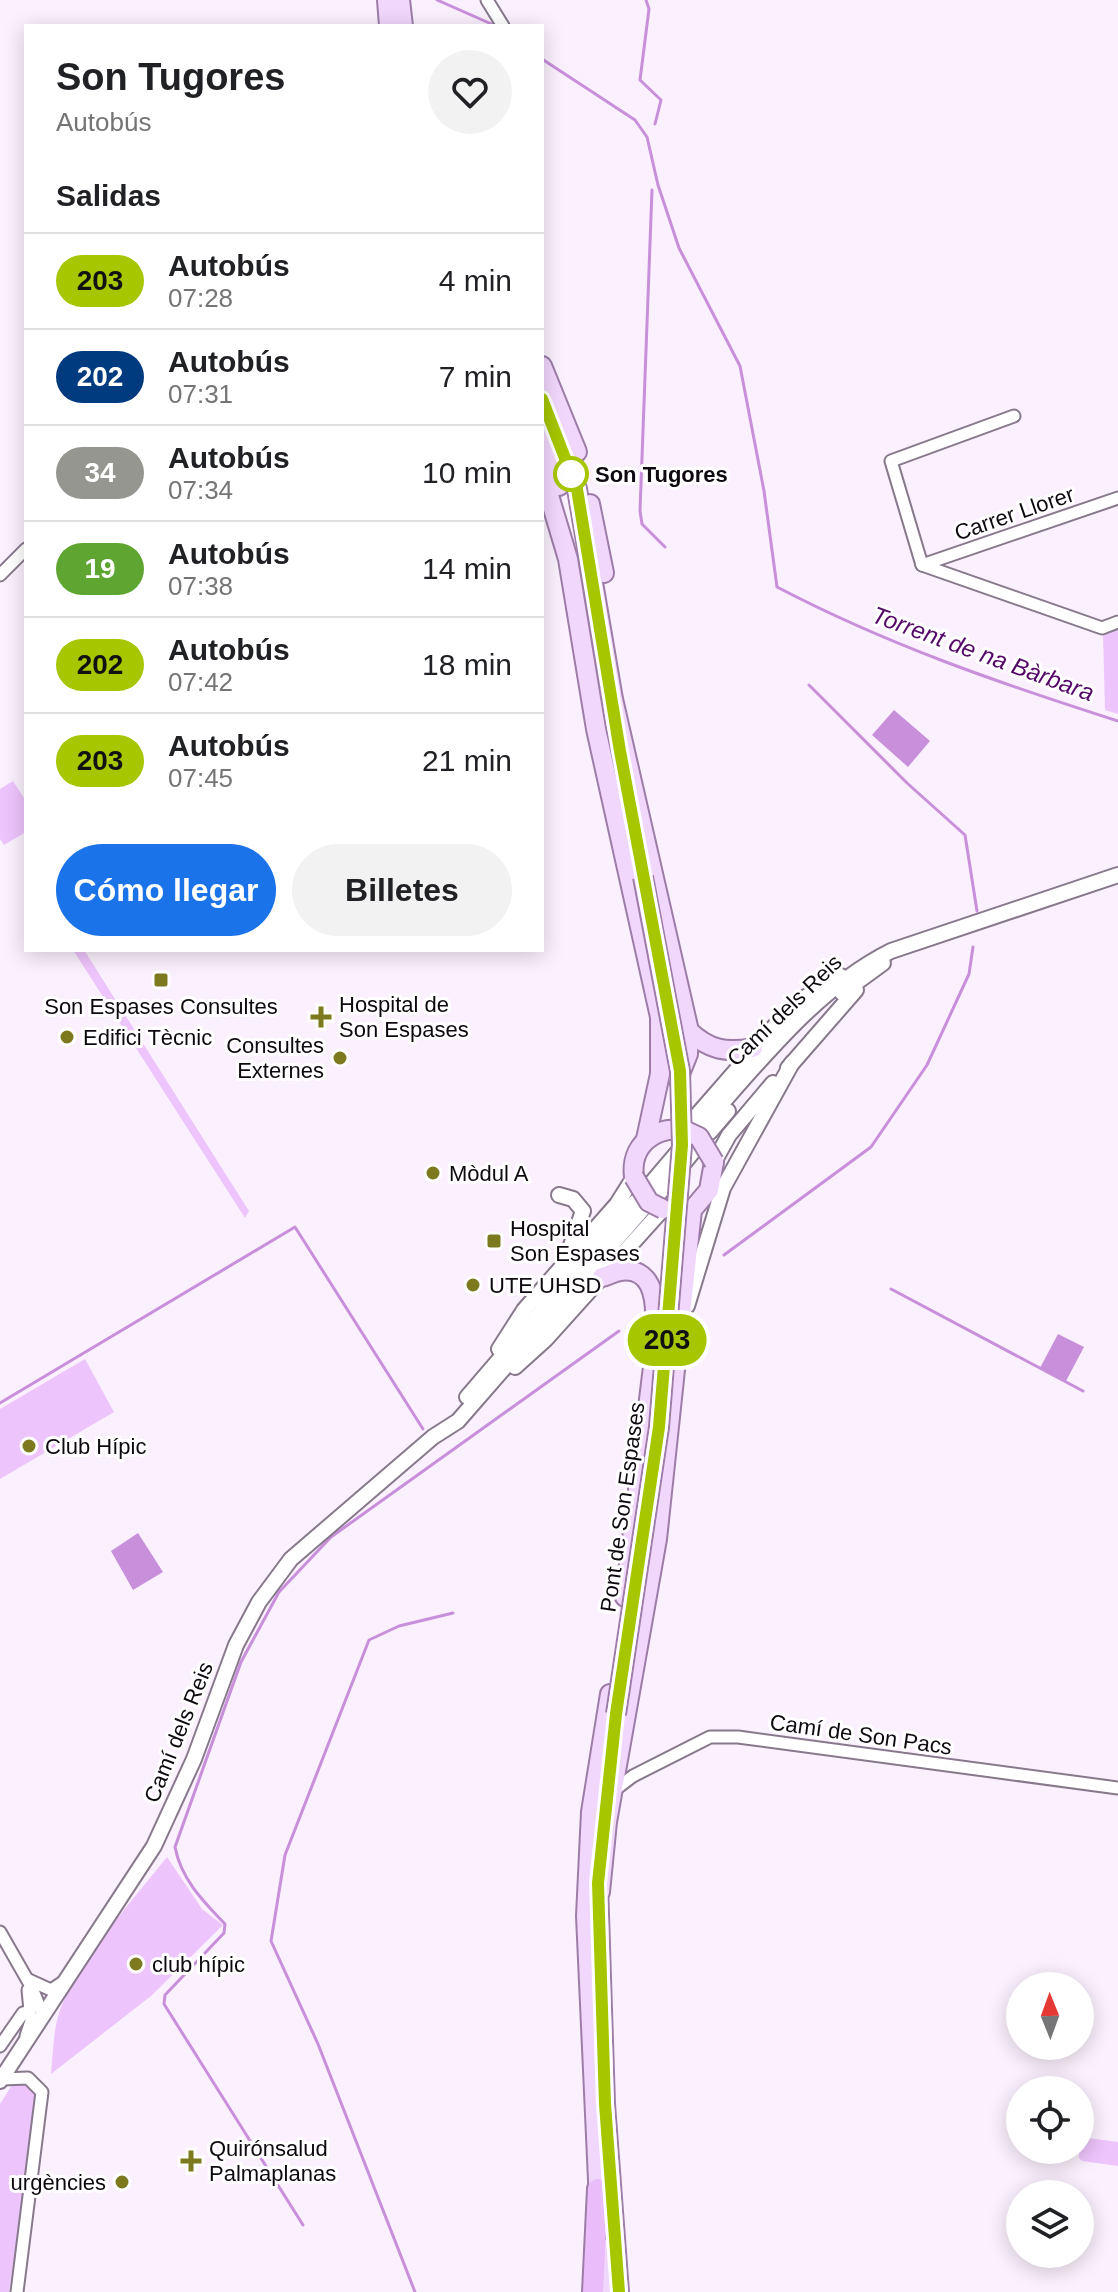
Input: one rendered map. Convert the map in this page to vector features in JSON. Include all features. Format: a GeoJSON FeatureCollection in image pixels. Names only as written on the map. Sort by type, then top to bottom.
{"type":"FeatureCollection","features":[{"type":"Feature","properties":{"kind":"highway"},"geometry":{"type":"LineString","coordinates":[[593,2292],[598,2189]]}},
{"type":"Feature","properties":{"kind":"main road"},"geometry":{"type":"LineString","coordinates":[[387,0],[399,24]]}},
{"type":"Feature","properties":{"kind":"main road"},"geometry":{"type":"LineString","coordinates":[[399,24],[400,0]]}},
{"type":"Feature","properties":{"kind":"main road"},"geometry":{"type":"LineString","coordinates":[[544,371],[575,447],[597,532],[615,640],[625,746],[689,1031],[688,1054],[672,1103],[693,1134]]}},
{"type":"Feature","properties":{"kind":"main road"},"geometry":{"type":"LineString","coordinates":[[544,404],[577,489],[607,669],[606,702],[625,746]]}},
{"type":"Feature","properties":{"kind":"main road"},"geometry":{"type":"LineString","coordinates":[[544,440],[572,534],[606,702],[623,847]]}},
{"type":"Feature","properties":{"kind":"main road"},"geometry":{"type":"LineString","coordinates":[[544,479],[568,559],[596,729],[660,1017],[660,1074],[646,1139],[634,1158],[654,1196],[656,1351],[630,1557],[591,1812],[586,1916],[598,2189],[606,2292]]}},
{"type":"Feature","properties":{"kind":"main road","name":"Pont de Son Espases"},"geometry":{"type":"LineString","coordinates":[[606,702],[680,1071],[682,1145],[659,1427],[616,1714]]}},
{"type":"Feature","properties":{"kind":"main road"},"geometry":{"type":"LineString","coordinates":[[689,1031],[713,1049],[753,1048]]}},
{"type":"Feature","properties":{"kind":"main road"},"geometry":{"type":"LineString","coordinates":[[600,1892],[612,1792],[657,1539],[692,1210],[709,1190],[714,1162],[699,1137],[693,1134],[656,1132],[646,1139]]}},
{"type":"Feature","properties":{"kind":"main road"},"geometry":{"type":"LineString","coordinates":[[654,1196],[697,1203]]}},
{"type":"Feature","properties":{"kind":"main road"},"geometry":{"type":"LineString","coordinates":[[602,1277],[616,1271],[633,1270],[653,1288],[656,1351]]}},
{"type":"Feature","properties":{"kind":"main road"},"geometry":{"type":"LineString","coordinates":[[590,1842],[616,1714]]}},
{"type":"Feature","properties":{"kind":"main road"},"geometry":{"type":"LineString","coordinates":[[616,1714],[601,1840],[600,1892],[605,2104],[619,2292]]}},
{"type":"Feature","properties":{"kind":"street"},"geometry":{"type":"LineString","coordinates":[[489,5],[502,24]]}},
{"type":"Feature","properties":{"kind":"street"},"geometry":{"type":"LineString","coordinates":[[1014,416],[891,461],[922,565],[1102,628],[1118,622]]}},
{"type":"Feature","properties":{"kind":"street","name":"Carrer Llorer"},"geometry":{"type":"LineString","coordinates":[[922,565],[1118,498]]}},
{"type":"Feature","properties":{"kind":"street"},"geometry":{"type":"LineString","coordinates":[[0,575],[24,551]]}},
{"type":"Feature","properties":{"kind":"street","name":"Camí dels Reis"},"geometry":{"type":"LineString","coordinates":[[654,1196],[693,1134],[771,1049],[856,968],[911,945],[1118,875]]}},
{"type":"Feature","properties":{"kind":"street","name":"Camí dels Reis"},"geometry":{"type":"LineString","coordinates":[[693,1134],[828,1003],[911,945]]}},
{"type":"Feature","properties":{"kind":"street"},"geometry":{"type":"LineString","coordinates":[[714,1162],[748,1111],[878,966]]}},
{"type":"Feature","properties":{"kind":"street"},"geometry":{"type":"LineString","coordinates":[[693,1134],[753,1048],[794,1004],[856,968]]}},
{"type":"Feature","properties":{"kind":"street"},"geometry":{"type":"LineString","coordinates":[[681,1321],[723,1188],[792,1063]]}},
{"type":"Feature","properties":{"kind":"street"},"geometry":{"type":"LineString","coordinates":[[559,1195],[573,1199],[583,1211],[574,1243],[559,1269]]}},
{"type":"Feature","properties":{"kind":"street"},"geometry":{"type":"LineString","coordinates":[[488,1380],[524,1310],[617,1204],[654,1196]]}},
{"type":"Feature","properties":{"kind":"street"},"geometry":{"type":"LineString","coordinates":[[488,1380],[546,1339],[602,1277],[654,1196]]}},
{"type":"Feature","properties":{"kind":"street","name":"Camí dels Reis"},"geometry":{"type":"LineString","coordinates":[[1,2080],[23,2047],[36,2013],[67,1979],[154,1846],[174,1807],[236,1645],[259,1602],[291,1559],[433,1437],[458,1421],[488,1380],[639,1206]]}},
{"type":"Feature","properties":{"kind":"street","name":"Camí de Son Pacs"},"geometry":{"type":"LineString","coordinates":[[612,1792],[633,1776],[710,1737],[738,1737],[1118,1788]]}},
{"type":"Feature","properties":{"kind":"street"},"geometry":{"type":"LineString","coordinates":[[0,1932],[25,1978],[36,2013],[23,2013],[0,2046]]}},
{"type":"Feature","properties":{"kind":"street"},"geometry":{"type":"LineString","coordinates":[[25,1978],[51,1990],[67,1979]]}},
{"type":"Feature","properties":{"kind":"street","name":"Camí dels Reis"},"geometry":{"type":"LineString","coordinates":[[1,2080],[28,2078],[42,2092],[17,2292]]}},
{"type":"Feature","properties":{"kind":"shaded area"},"geometry":{"type":"Polygon","coordinates":[[[1118,628],[1118,714],[1105,710],[1103,633],[1118,628]]]}},
{"type":"Feature","properties":{"kind":"shaded area"},"geometry":{"type":"Polygon","coordinates":[[[894,710],[930,741],[908,767],[872,735],[894,710]]]}},
{"type":"Feature","properties":{"kind":"shaded area"},"geometry":{"type":"Polygon","coordinates":[[[13,781],[24,798],[24,833],[4,845],[0,839],[0,789],[13,781]]]}},
{"type":"Feature","properties":{"kind":"shaded area"},"geometry":{"type":"Polygon","coordinates":[[[74,952],[85,952],[249,1211],[245,1218],[74,952]]]}},
{"type":"Feature","properties":{"kind":"shaded area"},"geometry":{"type":"Polygon","coordinates":[[[1058,1334],[1084,1347],[1066,1381],[1040,1368],[1058,1334]]]}},
{"type":"Feature","properties":{"kind":"shaded area","name":"Club Hípic"},"geometry":{"type":"Polygon","coordinates":[[[85,1359],[114,1412],[0,1479],[0,1409],[85,1359]]]}},
{"type":"Feature","properties":{"kind":"shaded area"},"geometry":{"type":"Polygon","coordinates":[[[138,1533],[163,1572],[133,1590],[111,1551],[138,1533]]]}},
{"type":"Feature","properties":{"kind":"shaded area","name":"club hípic"},"geometry":{"type":"Polygon","coordinates":[[[167,1857],[202,1909],[223,1925],[151,1996],[51,2074],[59,2013],[67,1994],[107,1932],[167,1857]]]}},
{"type":"Feature","properties":{"kind":"shaded area"},"geometry":{"type":"Polygon","coordinates":[[[12,2085],[30,2087],[37,2099],[9,2292],[0,2292],[0,2104],[12,2085]]]}},
{"type":"Feature","properties":{"kind":"shaded area"},"geometry":{"type":"Polygon","coordinates":[[[1094,2139],[1118,2142],[1118,2166],[1094,2163],[1094,2139]]]}},
{"type":"Feature","properties":{"kind":"waterway","name":"Torrent de na Bàrbara"},"geometry":{"type":"LineString","coordinates":[[437,0],[491,24]]}},
{"type":"Feature","properties":{"kind":"waterway"},"geometry":{"type":"LineString","coordinates":[[646,0],[649,9],[640,80],[661,100],[655,124]]}},
{"type":"Feature","properties":{"kind":"waterway","name":"Torrent de na Bàrbara"},"geometry":{"type":"LineString","coordinates":[[544,60],[635,120],[647,137],[658,185],[679,248],[740,366],[764,491],[777,587],[860,627],[944,662],[1118,721]]}},
{"type":"Feature","properties":{"kind":"waterway"},"geometry":{"type":"LineString","coordinates":[[652,190],[640,511],[642,524],[665,547]]}},
{"type":"Feature","properties":{"kind":"waterway"},"geometry":{"type":"LineString","coordinates":[[809,685],[907,783],[965,835],[977,911]]}},
{"type":"Feature","properties":{"kind":"waterway"},"geometry":{"type":"LineString","coordinates":[[724,1255],[871,1147],[927,1065],[969,974],[973,947]]}},
{"type":"Feature","properties":{"kind":"waterway"},"geometry":{"type":"LineString","coordinates":[[0,1403],[295,1227],[423,1429]]}},
{"type":"Feature","properties":{"kind":"waterway"},"geometry":{"type":"LineString","coordinates":[[891,1289],[1083,1391]]}},
{"type":"Feature","properties":{"kind":"waterway"},"geometry":{"type":"LineString","coordinates":[[303,2225],[164,2004],[165,1995],[224,1933],[225,1924],[188,1879],[175,1847],[241,1662],[279,1592],[331,1537],[619,1331]]}},
{"type":"Feature","properties":{"kind":"waterway"},"geometry":{"type":"LineString","coordinates":[[415,2292],[318,2044],[271,1941],[285,1855],[369,1640],[399,1626],[453,1613]]}},
{"type":"Feature","properties":{"kind":"bus line","name":"203"},"geometry":{"type":"LineString","coordinates":[[544,403],[577,489],[620,751],[680,1071],[682,1145],[659,1427],[607,1781],[598,1883],[605,2104],[619,2292]]}},
{"type":"Feature","properties":{"kind":"place","name":"Son Tugores"},"geometry":{"type":"Point","coordinates":[571,474]}},
{"type":"Feature","properties":{"kind":"place","name":"Son Espases Consultes"},"geometry":{"type":"Point","coordinates":[161,980]}},
{"type":"Feature","properties":{"kind":"place","name":"Hospital de Son Espases"},"geometry":{"type":"Point","coordinates":[321,1017]}},
{"type":"Feature","properties":{"kind":"place","name":"Edifici Tècnic"},"geometry":{"type":"Point","coordinates":[67,1037]}},
{"type":"Feature","properties":{"kind":"place","name":"Consultes Externes"},"geometry":{"type":"Point","coordinates":[340,1058]}},
{"type":"Feature","properties":{"kind":"place","name":"Mòdul A"},"geometry":{"type":"Point","coordinates":[433,1173]}},
{"type":"Feature","properties":{"kind":"place","name":"Hospital Son Espases"},"geometry":{"type":"Point","coordinates":[494,1241]}},
{"type":"Feature","properties":{"kind":"place","name":"UTE UHSD"},"geometry":{"type":"Point","coordinates":[473,1285]}},
{"type":"Feature","properties":{"kind":"place","name":"Club Hípic"},"geometry":{"type":"Point","coordinates":[29,1446]}},
{"type":"Feature","properties":{"kind":"place","name":"club hípic"},"geometry":{"type":"Point","coordinates":[136,1964]}},
{"type":"Feature","properties":{"kind":"place","name":"Quirónsalud Palmaplanas"},"geometry":{"type":"Point","coordinates":[191,2161]}},
{"type":"Feature","properties":{"kind":"place","name":"urgències"},"geometry":{"type":"Point","coordinates":[122,2182]}}]}
